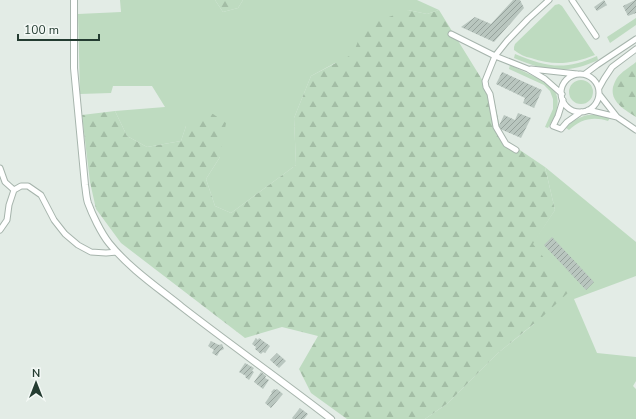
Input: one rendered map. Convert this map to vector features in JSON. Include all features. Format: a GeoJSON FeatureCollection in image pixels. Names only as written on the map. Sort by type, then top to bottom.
{"type":"FeatureCollection","features":[{"type":"Feature","properties":{"kind":"street"},"geometry":{"type":"LineString","coordinates":[[74,0],[74,68],[87,202],[108,242],[125,261],[151,282],[331,419]]}},
{"type":"Feature","properties":{"kind":"street"},"geometry":{"type":"LineString","coordinates":[[516,150],[506,144],[496,127],[490,94],[486,87],[485,81],[495,56],[507,41],[549,0]]}},
{"type":"Feature","properties":{"kind":"street"},"geometry":{"type":"LineString","coordinates":[[572,0],[596,36]]}},
{"type":"Feature","properties":{"kind":"street"},"geometry":{"type":"LineString","coordinates":[[451,34],[495,56],[528,69],[545,79],[562,94]]}},
{"type":"Feature","properties":{"kind":"street"},"geometry":{"type":"LineString","coordinates":[[585,74],[636,39]]}},
{"type":"Feature","properties":{"kind":"street"},"geometry":{"type":"LineString","coordinates":[[599,88],[612,67],[636,49]]}},
{"type":"Feature","properties":{"kind":"street"},"geometry":{"type":"LineString","coordinates":[[528,69],[585,74],[594,79],[597,83],[599,94],[596,104],[588,110],[581,112],[567,122],[561,129],[553,126],[563,100]]}},
{"type":"Feature","properties":{"kind":"street"},"geometry":{"type":"LineString","coordinates":[[578,74],[572,75],[564,83],[562,94],[563,100],[570,109],[581,112]]}},
{"type":"Feature","properties":{"kind":"street"},"geometry":{"type":"LineString","coordinates":[[599,94],[617,117],[636,130]]}},
{"type":"Feature","properties":{"kind":"street"},"geometry":{"type":"LineString","coordinates":[[588,110],[617,117]]}},
{"type":"Feature","properties":{"kind":"street"},"geometry":{"type":"LineString","coordinates":[[0,168],[4,182],[14,190]]}},
{"type":"Feature","properties":{"kind":"street"},"geometry":{"type":"LineString","coordinates":[[0,230],[7,220],[9,206],[14,190],[21,186],[28,186],[41,195],[54,220],[65,234],[78,245],[91,252],[117,252]]}},
{"type":"Feature","properties":{"kind":"green space"},"geometry":{"type":"Polygon","coordinates":[[[120,0],[215,0],[223,12],[238,8],[243,0],[417,0],[439,10],[427,14],[408,10],[364,85],[335,63],[311,76],[294,118],[296,165],[231,213],[215,206],[206,179],[220,157],[186,126],[181,141],[147,147],[127,136],[115,111],[165,107],[152,86],[113,86],[111,93],[80,94],[78,14],[121,12],[120,0]]]}},
{"type":"Feature","properties":{"kind":"green space"},"geometry":{"type":"Polygon","coordinates":[[[215,0],[243,0],[238,8],[223,12],[215,0]]]}},
{"type":"Feature","properties":{"kind":"green space"},"geometry":{"type":"Polygon","coordinates":[[[559,4],[562,6],[595,55],[571,62],[555,63],[539,61],[520,54],[514,50],[515,44],[555,5],[559,4]]]}},
{"type":"Feature","properties":{"kind":"green space"},"geometry":{"type":"Polygon","coordinates":[[[408,10],[427,14],[439,10],[494,99],[502,138],[545,167],[555,210],[533,244],[570,291],[541,318],[498,353],[448,403],[425,419],[347,419],[311,393],[299,369],[318,336],[282,327],[245,338],[121,243],[96,209],[90,182],[82,115],[115,111],[127,136],[147,147],[181,141],[186,126],[201,112],[213,114],[226,123],[220,157],[206,179],[215,206],[231,213],[296,165],[294,118],[311,76],[353,54],[364,26],[408,10]]]}},
{"type":"Feature","properties":{"kind":"green space"},"geometry":{"type":"Polygon","coordinates":[[[636,18],[636,25],[610,43],[607,37],[636,18]]]}},
{"type":"Feature","properties":{"kind":"green space"},"geometry":{"type":"Polygon","coordinates":[[[515,54],[536,62],[556,66],[575,64],[597,56],[598,60],[576,68],[556,70],[535,66],[514,58],[515,54]]]}},
{"type":"Feature","properties":{"kind":"green space"},"geometry":{"type":"Polygon","coordinates":[[[636,62],[636,117],[619,105],[614,97],[613,87],[617,78],[636,62]]]}},
{"type":"Feature","properties":{"kind":"green space"},"geometry":{"type":"Polygon","coordinates":[[[510,65],[547,83],[557,95],[558,101],[555,116],[548,128],[545,127],[553,109],[553,99],[550,91],[544,85],[509,69],[510,65]]]}},
{"type":"Feature","properties":{"kind":"green space"},"geometry":{"type":"Polygon","coordinates":[[[581,80],[586,81],[592,87],[592,97],[586,103],[581,104],[576,103],[570,97],[569,92],[570,87],[576,81],[581,80]]]}},
{"type":"Feature","properties":{"kind":"green space"},"geometry":{"type":"Polygon","coordinates":[[[588,115],[598,115],[610,118],[608,121],[592,119],[582,121],[569,130],[566,128],[576,120],[588,115]]]}},
{"type":"Feature","properties":{"kind":"green space"},"geometry":{"type":"Polygon","coordinates":[[[545,167],[636,242],[636,276],[574,299],[597,353],[636,357],[636,381],[633,386],[636,389],[636,419],[425,419],[448,403],[498,353],[534,324],[532,244],[555,210],[545,167]]]}},
{"type":"Feature","properties":{"kind":"building"},"geometry":{"type":"Polygon","coordinates":[[[513,0],[520,0],[524,8],[494,42],[461,27],[475,17],[491,24],[513,0]]]}},
{"type":"Feature","properties":{"kind":"building"},"geometry":{"type":"Polygon","coordinates":[[[604,0],[607,5],[597,11],[594,7],[604,0]]]}},
{"type":"Feature","properties":{"kind":"building"},"geometry":{"type":"Polygon","coordinates":[[[635,0],[636,13],[628,16],[623,6],[635,0]]]}},
{"type":"Feature","properties":{"kind":"building"},"geometry":{"type":"Polygon","coordinates":[[[502,72],[542,90],[534,108],[523,103],[525,98],[496,84],[502,72]]]}},
{"type":"Feature","properties":{"kind":"building"},"geometry":{"type":"Polygon","coordinates":[[[518,113],[531,118],[521,138],[498,128],[504,115],[515,120],[518,113]]]}},
{"type":"Feature","properties":{"kind":"building"},"geometry":{"type":"Polygon","coordinates":[[[552,237],[594,282],[586,290],[544,245],[552,237]]]}},
{"type":"Feature","properties":{"kind":"building"},"geometry":{"type":"Polygon","coordinates":[[[256,338],[258,340],[259,338],[270,346],[265,353],[263,352],[261,354],[252,344],[256,338]]]}},
{"type":"Feature","properties":{"kind":"building"},"geometry":{"type":"Polygon","coordinates":[[[211,341],[219,345],[222,344],[224,349],[220,351],[217,356],[212,353],[214,350],[208,346],[211,341]]]}},
{"type":"Feature","properties":{"kind":"building"},"geometry":{"type":"Polygon","coordinates":[[[277,353],[286,361],[279,368],[270,360],[277,353]]]}},
{"type":"Feature","properties":{"kind":"building"},"geometry":{"type":"Polygon","coordinates":[[[245,363],[254,368],[252,371],[254,372],[249,380],[245,377],[246,376],[239,372],[245,363]]]}},
{"type":"Feature","properties":{"kind":"building"},"geometry":{"type":"Polygon","coordinates":[[[261,372],[266,376],[265,378],[269,380],[263,389],[254,382],[261,372]]]}},
{"type":"Feature","properties":{"kind":"building"},"geometry":{"type":"Polygon","coordinates":[[[274,389],[277,389],[283,394],[271,408],[265,403],[274,389]]]}},
{"type":"Feature","properties":{"kind":"building"},"geometry":{"type":"Polygon","coordinates":[[[300,408],[308,414],[304,419],[293,419],[292,418],[300,408]]]}}]}
